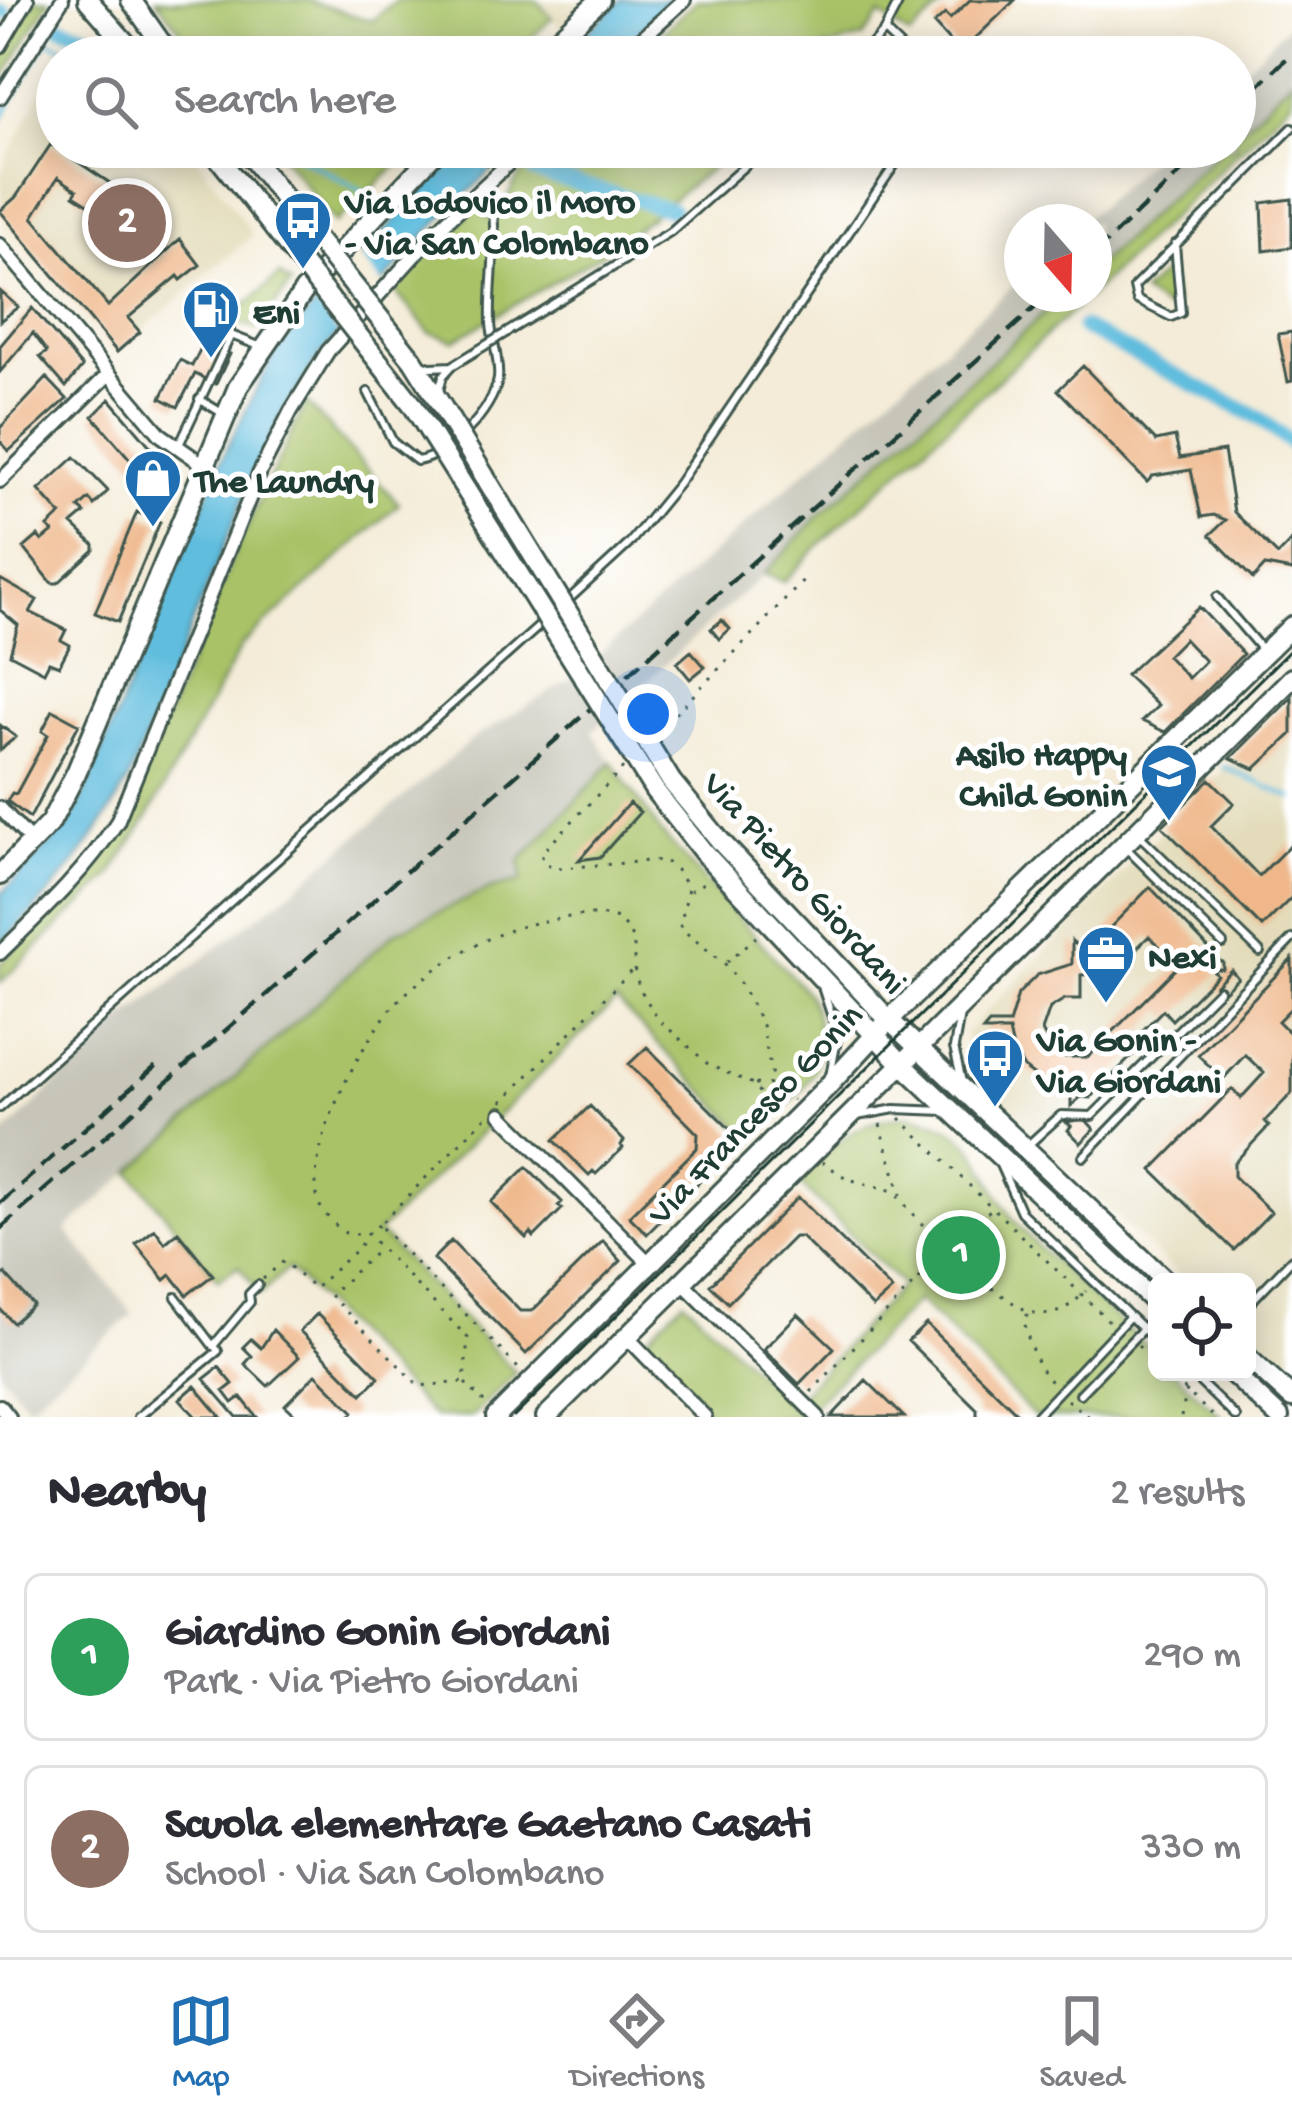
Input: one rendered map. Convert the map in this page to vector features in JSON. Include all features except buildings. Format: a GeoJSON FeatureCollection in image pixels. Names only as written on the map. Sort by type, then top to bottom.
{"type":"FeatureCollection","features":[{"type":"Feature","properties":{"kind":"main road"},"geometry":{"type":"LineString","coordinates":[[88,0],[121,36]]}},
{"type":"Feature","properties":{"kind":"main road"},"geometry":{"type":"LineString","coordinates":[[561,36],[600,0]]}},
{"type":"Feature","properties":{"kind":"main road"},"geometry":{"type":"LineString","coordinates":[[133,4],[156,36]]}},
{"type":"Feature","properties":{"kind":"main road","name":"Via Pietro Giordani"},"geometry":{"type":"LineString","coordinates":[[227,168],[412,404],[663,786],[918,1049],[1157,1273]]}},
{"type":"Feature","properties":{"kind":"main road","name":"Via Pietro Giordani"},"geometry":{"type":"LineString","coordinates":[[260,168],[413,360],[663,786],[682,828],[903,1065],[1148,1296]]}},
{"type":"Feature","properties":{"kind":"main road"},"geometry":{"type":"LineString","coordinates":[[0,875],[50,823],[76,773],[225,415],[262,347],[357,230],[419,168]]}},
{"type":"Feature","properties":{"kind":"main road","name":"Via Francesco Gonin"},"geometry":{"type":"LineString","coordinates":[[493,1412],[650,1264],[889,1020],[1292,626]]}},
{"type":"Feature","properties":{"kind":"main road","name":"Via Francesco Gonin"},"geometry":{"type":"LineString","coordinates":[[546,1417],[1292,678]]}},
{"type":"Feature","properties":{"kind":"main road"},"geometry":{"type":"LineString","coordinates":[[1256,1365],[1292,1398]]}},
{"type":"Feature","properties":{"kind":"main road"},"geometry":{"type":"LineString","coordinates":[[1241,1381],[1279,1417]]}},
{"type":"Feature","properties":{"kind":"street"},"geometry":{"type":"LineString","coordinates":[[0,46],[27,0]]}},
{"type":"Feature","properties":{"kind":"street"},"geometry":{"type":"LineString","coordinates":[[39,36],[62,0]]}},
{"type":"Feature","properties":{"kind":"street"},"geometry":{"type":"LineString","coordinates":[[644,36],[684,0]]}},
{"type":"Feature","properties":{"kind":"street"},"geometry":{"type":"LineString","coordinates":[[0,98],[36,41]]}},
{"type":"Feature","properties":{"kind":"street"},"geometry":{"type":"LineString","coordinates":[[0,953],[63,890],[117,822],[260,472],[328,351],[439,228],[504,168]]}},
{"type":"Feature","properties":{"kind":"street"},"geometry":{"type":"LineString","coordinates":[[0,245],[161,435],[204,465]]}},
{"type":"Feature","properties":{"kind":"street"},"geometry":{"type":"LineString","coordinates":[[2,476],[109,374]]}},
{"type":"Feature","properties":{"kind":"street"},"geometry":{"type":"LineString","coordinates":[[0,808],[33,843]]}},
{"type":"Feature","properties":{"kind":"street","name":"Via Francesco Gonin"},"geometry":{"type":"LineString","coordinates":[[501,1114],[650,1264]]}},
{"type":"Feature","properties":{"kind":"street","name":"Via Francesco Gonin"},"geometry":{"type":"LineString","coordinates":[[682,1282],[818,1417]]}},
{"type":"Feature","properties":{"kind":"street"},"geometry":{"type":"LineString","coordinates":[[627,1337],[705,1417]]}},
{"type":"Feature","properties":{"kind":"street"},"geometry":{"type":"LineString","coordinates":[[0,1406],[10,1417]]}},
{"type":"Feature","properties":{"kind":"lane"},"geometry":{"type":"LineString","coordinates":[[879,36],[900,0]]}},
{"type":"Feature","properties":{"kind":"lane"},"geometry":{"type":"LineString","coordinates":[[884,31],[889,36]]}},
{"type":"Feature","properties":{"kind":"lane"},"geometry":{"type":"LineString","coordinates":[[1256,164],[1292,128]]}},
{"type":"Feature","properties":{"kind":"lane"},"geometry":{"type":"LineString","coordinates":[[438,400],[439,384],[452,366],[670,232],[742,168]]}},
{"type":"Feature","properties":{"kind":"lane"},"geometry":{"type":"LineString","coordinates":[[0,1108],[435,724],[628,545],[678,484],[893,168]]}},
{"type":"Feature","properties":{"kind":"lane"},"geometry":{"type":"LineString","coordinates":[[1175,244],[1180,314],[1171,317],[1137,300],[1134,287],[1175,244],[1252,168]]}},
{"type":"Feature","properties":{"kind":"lane"},"geometry":{"type":"LineString","coordinates":[[368,392],[393,442],[417,460],[428,459],[472,427],[490,402],[498,376],[491,324],[495,211],[488,184]]}},
{"type":"Feature","properties":{"kind":"lane"},"geometry":{"type":"LineString","coordinates":[[178,447],[231,335],[228,321]]}},
{"type":"Feature","properties":{"kind":"lane"},"geometry":{"type":"LineString","coordinates":[[231,335],[262,347]]}},
{"type":"Feature","properties":{"kind":"lane"},"geometry":{"type":"LineString","coordinates":[[413,360],[430,368],[452,366]]}},
{"type":"Feature","properties":{"kind":"lane"},"geometry":{"type":"LineString","coordinates":[[199,399],[225,415]]}},
{"type":"Feature","properties":{"kind":"lane"},"geometry":{"type":"LineString","coordinates":[[1217,597],[1264,653]]}},
{"type":"Feature","properties":{"kind":"lane"},"geometry":{"type":"LineString","coordinates":[[1130,839],[1223,944]]}},
{"type":"Feature","properties":{"kind":"lane"},"geometry":{"type":"LineString","coordinates":[[1130,839],[1260,952]]}},
{"type":"Feature","properties":{"kind":"lane"},"geometry":{"type":"LineString","coordinates":[[1083,1157],[1292,939]]}},
{"type":"Feature","properties":{"kind":"lane","name":"Via Pietro Giordani"},"geometry":{"type":"LineString","coordinates":[[818,976],[838,1035],[827,1087]]}},
{"type":"Feature","properties":{"kind":"lane"},"geometry":{"type":"LineString","coordinates":[[1024,1150],[1060,1114],[1092,1116],[1219,990]]}},
{"type":"Feature","properties":{"kind":"lane"},"geometry":{"type":"LineString","coordinates":[[962,1005],[954,1048],[969,1097]]}},
{"type":"Feature","properties":{"kind":"lane"},"geometry":{"type":"LineString","coordinates":[[848,1119],[896,1108],[952,1112]]}},
{"type":"Feature","properties":{"kind":"lane","name":"Via Pietro Giordani"},"geometry":{"type":"LineString","coordinates":[[998,1156],[1021,1212],[1148,1333]]}},
{"type":"Feature","properties":{"kind":"lane"},"geometry":{"type":"LineString","coordinates":[[1256,1297],[1292,1259]]}},
{"type":"Feature","properties":{"kind":"lane"},"geometry":{"type":"LineString","coordinates":[[213,1346],[250,1302],[249,1294],[258,1285]]}},
{"type":"Feature","properties":{"kind":"lane"},"geometry":{"type":"LineString","coordinates":[[138,1417],[218,1351],[176,1298]]}},
{"type":"Feature","properties":{"kind":"lane"},"geometry":{"type":"LineString","coordinates":[[1035,1417],[1130,1316]]}},
{"type":"Feature","properties":{"kind":"lane"},"geometry":{"type":"LineString","coordinates":[[1080,1394],[1148,1323]]}},
{"type":"Feature","properties":{"kind":"lane"},"geometry":{"type":"LineString","coordinates":[[1199,1381],[1237,1417]]}},
{"type":"Feature","properties":{"kind":"path"},"geometry":{"type":"LineString","coordinates":[[688,892],[713,876]]}},
{"type":"Feature","properties":{"kind":"path"},"geometry":{"type":"LineString","coordinates":[[493,1412],[464,1382],[468,1338],[367,1234],[347,1234],[321,1207],[320,1164],[333,1107],[362,1047],[399,1000],[453,957],[488,939],[548,920],[608,914],[620,920],[634,940],[634,968],[646,1000],[671,1033],[710,1065],[753,1084],[778,1084]]}},
{"type":"Feature","properties":{"kind":"path"},"geometry":{"type":"LineString","coordinates":[[724,964],[762,932]]}},
{"type":"Feature","properties":{"kind":"path"},"geometry":{"type":"LineString","coordinates":[[258,1285],[281,1261],[311,1288],[317,1288],[634,968]]}},
{"type":"Feature","properties":{"kind":"path"},"geometry":{"type":"LineString","coordinates":[[753,1084],[778,1118]]}},
{"type":"Feature","properties":{"kind":"path"},"geometry":{"type":"LineString","coordinates":[[880,1122],[903,1200]]}},
{"type":"Feature","properties":{"kind":"path"},"geometry":{"type":"LineString","coordinates":[[901,1122],[1112,1324]]}},
{"type":"Feature","properties":{"kind":"path"},"geometry":{"type":"LineString","coordinates":[[821,1161],[848,1179],[884,1187],[903,1200],[937,1240]]}},
{"type":"Feature","properties":{"kind":"path"},"geometry":{"type":"LineString","coordinates":[[961,1239],[993,1207]]}},
{"type":"Feature","properties":{"kind":"path"},"geometry":{"type":"LineString","coordinates":[[379,1225],[522,1372]]}},
{"type":"Feature","properties":{"kind":"path"},"geometry":{"type":"LineString","coordinates":[[934,1263],[937,1240],[949,1235],[961,1239],[968,1251],[964,1265]]}},
{"type":"Feature","properties":{"kind":"path"},"geometry":{"type":"LineString","coordinates":[[380,1248],[330,1295],[419,1386],[464,1382]]}},
{"type":"Feature","properties":{"kind":"path"},"geometry":{"type":"LineString","coordinates":[[934,1263],[949,1271],[964,1265]]}},
{"type":"Feature","properties":{"kind":"path"},"geometry":{"type":"LineString","coordinates":[[802,1401],[934,1263]]}},
{"type":"Feature","properties":{"kind":"path"},"geometry":{"type":"LineString","coordinates":[[964,1265],[1028,1314],[1056,1313],[1084,1293]]}},
{"type":"Feature","properties":{"kind":"path"},"geometry":{"type":"LineString","coordinates":[[1028,1314],[1024,1320],[1034,1356],[1059,1390],[1089,1417]]}},
{"type":"Feature","properties":{"kind":"path"},"geometry":{"type":"LineString","coordinates":[[1141,1348],[1148,1355]]}},
{"type":"Feature","properties":{"kind":"path"},"geometry":{"type":"LineString","coordinates":[[1176,1381],[1214,1417]]}},
{"type":"Feature","properties":{"kind":"path"},"geometry":{"type":"LineString","coordinates":[[1181,1417],[1187,1390]]}},
{"type":"Feature","properties":{"kind":"shaded area"},"geometry":{"type":"Polygon","coordinates":[[[536,0],[593,0],[562,29],[536,0]]]}},
{"type":"Feature","properties":{"kind":"shaded area"},"geometry":{"type":"Polygon","coordinates":[[[1292,21],[1292,78],[1256,114],[1256,57],[1292,21]]]}},
{"type":"Feature","properties":{"kind":"shaded area"},"geometry":{"type":"Polygon","coordinates":[[[36,101],[36,168],[204,168],[253,235],[117,352],[0,211],[0,172],[36,101]]]}},
{"type":"Feature","properties":{"kind":"shaded area"},"geometry":{"type":"Polygon","coordinates":[[[1140,168],[1201,168],[1112,251],[1112,204],[1101,204],[1140,168]]]}},
{"type":"Feature","properties":{"kind":"shaded area"},"geometry":{"type":"Polygon","coordinates":[[[1004,294],[1004,312],[1046,312],[818,517],[764,574],[592,731],[612,762],[520,860],[522,881],[490,889],[152,1153],[66,1230],[133,1314],[28,1406],[0,1372],[0,1139],[115,1026],[295,888],[474,738],[573,678],[1004,294]]]}},
{"type":"Feature","properties":{"kind":"shaded area"},"geometry":{"type":"Polygon","coordinates":[[[1292,700],[1292,1379],[1256,1347],[1256,1273],[1176,1273],[971,1078],[965,1033],[1292,700]]]}},
{"type":"Feature","properties":{"kind":"green space"},"geometry":{"type":"Polygon","coordinates":[[[35,0],[50,0],[0,84],[0,61],[35,0]]]}},
{"type":"Feature","properties":{"kind":"green space"},"geometry":{"type":"Polygon","coordinates":[[[156,0],[307,0],[372,21],[396,0],[536,0],[552,18],[534,36],[185,36],[156,0]]]}},
{"type":"Feature","properties":{"kind":"green space"},"geometry":{"type":"Polygon","coordinates":[[[697,0],[950,0],[910,36],[880,15],[864,36],[658,36],[697,0]]]}},
{"type":"Feature","properties":{"kind":"green space"},"geometry":{"type":"Polygon","coordinates":[[[1292,78],[1292,100],[1256,135],[1256,114],[1292,78]]]}},
{"type":"Feature","properties":{"kind":"green space"},"geometry":{"type":"Polygon","coordinates":[[[292,168],[394,168],[335,223],[292,168]]]}},
{"type":"Feature","properties":{"kind":"green space"},"geometry":{"type":"Polygon","coordinates":[[[529,168],[711,168],[612,248],[454,340],[429,332],[394,290],[477,206],[487,218],[505,209],[521,175],[529,168]]]}},
{"type":"Feature","properties":{"kind":"green space"},"geometry":{"type":"Polygon","coordinates":[[[1201,168],[1222,168],[1112,274],[1112,251],[1201,168]]]}},
{"type":"Feature","properties":{"kind":"green space"},"geometry":{"type":"Polygon","coordinates":[[[1166,271],[1174,303],[1166,309],[1142,293],[1166,271]]]}},
{"type":"Feature","properties":{"kind":"green space"},"geometry":{"type":"Polygon","coordinates":[[[279,275],[291,284],[257,329],[229,320],[279,275]]]}},
{"type":"Feature","properties":{"kind":"green space"},"geometry":{"type":"Polygon","coordinates":[[[1046,312],[1071,312],[784,582],[764,574],[818,517],[1046,312]]]}},
{"type":"Feature","properties":{"kind":"green space"},"geometry":{"type":"Polygon","coordinates":[[[306,402],[399,504],[242,645],[110,877],[0,983],[0,964],[102,860],[123,823],[238,546],[306,402]]]}},
{"type":"Feature","properties":{"kind":"green space"},"geometry":{"type":"Polygon","coordinates":[[[612,762],[663,835],[808,994],[820,1036],[815,1070],[803,1089],[752,1140],[616,1001],[378,1232],[516,1373],[472,1417],[434,1417],[288,1268],[261,1294],[238,1266],[218,1280],[131,1172],[395,932],[490,889],[522,881],[520,861],[612,762]]]}},
{"type":"Feature","properties":{"kind":"green space"},"geometry":{"type":"Polygon","coordinates":[[[913,1116],[957,1133],[980,1159],[1019,1226],[1148,1348],[1148,1381],[1184,1381],[1222,1417],[1035,1417],[918,1300],[812,1406],[800,1394],[902,1285],[797,1181],[848,1135],[894,1117],[913,1116]]]}},
{"type":"Feature","properties":{"kind":"green space"},"geometry":{"type":"Polygon","coordinates":[[[684,1300],[802,1417],[713,1417],[640,1344],[684,1300]]]}},
{"type":"Feature","properties":{"kind":"water"},"geometry":{"type":"Polygon","coordinates":[[[622,0],[674,0],[635,36],[582,36],[622,0]]]}},
{"type":"Feature","properties":{"kind":"water"},"geometry":{"type":"Polygon","coordinates":[[[443,168],[494,168],[428,232],[320,355],[284,411],[255,470],[128,781],[71,868],[0,944],[0,895],[66,827],[82,799],[223,456],[273,356],[443,168]]]}},
{"type":"Feature","properties":{"kind":"pier"},"geometry":{"type":"Polygon","coordinates":[[[357,252],[386,289],[342,338],[312,300],[357,252]]]}},
{"type":"Feature","properties":{"kind":"waterway"},"geometry":{"type":"LineString","coordinates":[[0,12],[5,13]]}},
{"type":"Feature","properties":{"kind":"waterway"},"geometry":{"type":"LineString","coordinates":[[60,26],[85,34]]}},
{"type":"Feature","properties":{"kind":"waterway"},"geometry":{"type":"LineString","coordinates":[[0,121],[36,59]]}},
{"type":"Feature","properties":{"kind":"waterway"},"geometry":{"type":"LineString","coordinates":[[320,168],[366,193]]}},
{"type":"Feature","properties":{"kind":"waterway"},"geometry":{"type":"LineString","coordinates":[[534,172],[672,210]]}},
{"type":"Feature","properties":{"kind":"waterway"},"geometry":{"type":"LineString","coordinates":[[1083,328],[1259,418],[1292,444]]}},
{"type":"Feature","properties":{"kind":"waterway"},"geometry":{"type":"LineString","coordinates":[[1224,767],[1292,798]]}},
{"type":"Feature","properties":{"kind":"tram line"},"geometry":{"type":"LineString","coordinates":[[514,1417],[1292,648]]}},
{"type":"Feature","properties":{"kind":"railway"},"geometry":{"type":"LineString","coordinates":[[1256,88],[1292,53]]}},
{"type":"Feature","properties":{"kind":"railway"},"geometry":{"type":"LineString","coordinates":[[1112,237],[1186,168]]}},
{"type":"Feature","properties":{"kind":"railway"},"geometry":{"type":"LineString","coordinates":[[0,1229],[559,737],[1030,312]]}},
{"type":"Feature","properties":{"kind":"railway"},"geometry":{"type":"LineString","coordinates":[[0,1203],[162,1061]]}},
{"type":"Feature","properties":{"kind":"place","name":"Scuola elementare Gaetano Casati"},"geometry":{"type":"Point","coordinates":[127,223]}},
{"type":"Feature","properties":{"kind":"place","name":"Via Lodovico il Moro - Via San Colombano"},"geometry":{"type":"Point","coordinates":[303,271]}},
{"type":"Feature","properties":{"kind":"place","name":"Eni"},"geometry":{"type":"Point","coordinates":[211,360]}},
{"type":"Feature","properties":{"kind":"place","name":"The Laundry"},"geometry":{"type":"Point","coordinates":[153,529]}},
{"type":"Feature","properties":{"kind":"place","name":"Asilo Happy Child Gonin"},"geometry":{"type":"Point","coordinates":[1169,823]}},
{"type":"Feature","properties":{"kind":"place","name":"Nexi"},"geometry":{"type":"Point","coordinates":[1106,1005]}},
{"type":"Feature","properties":{"kind":"place","name":"Via Gonin - Via Giordani"},"geometry":{"type":"Point","coordinates":[995,1109]}},
{"type":"Feature","properties":{"kind":"place","name":"Giardino Gonin Giordani"},"geometry":{"type":"Point","coordinates":[961,1255]}}]}
